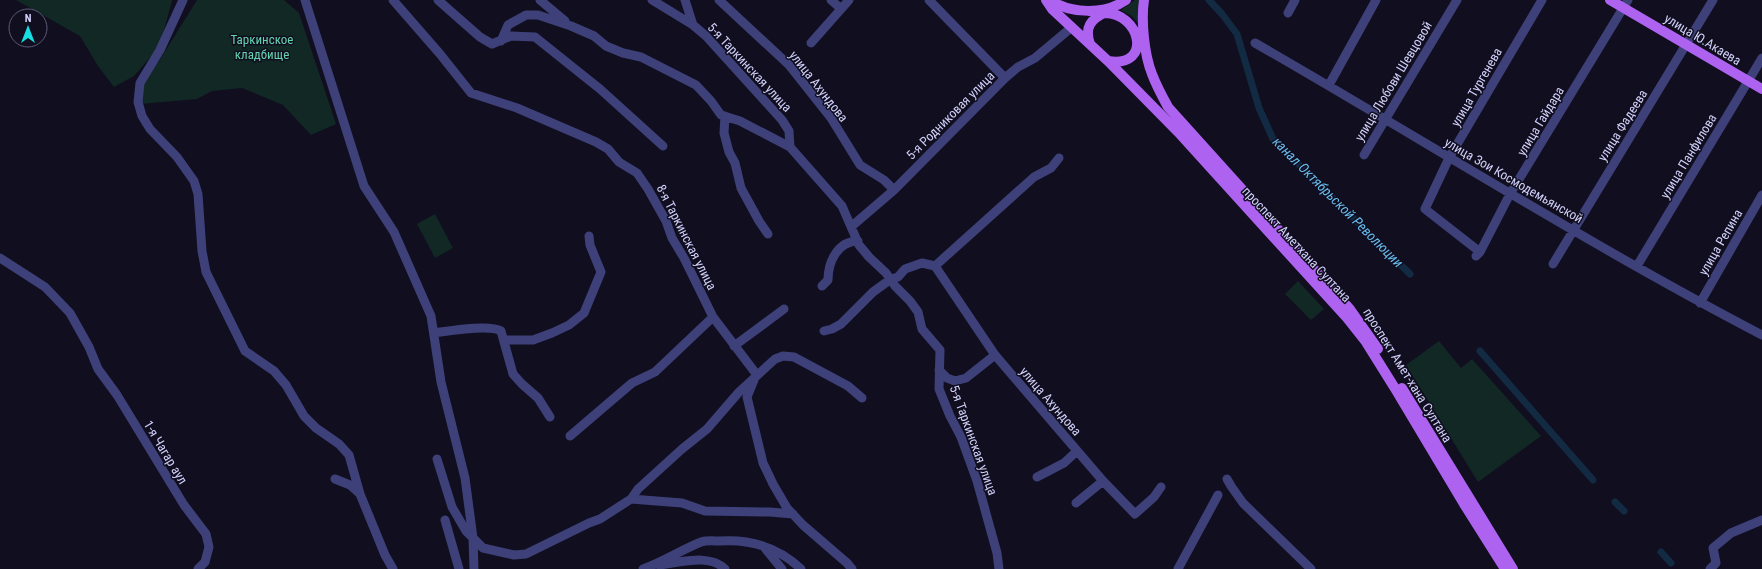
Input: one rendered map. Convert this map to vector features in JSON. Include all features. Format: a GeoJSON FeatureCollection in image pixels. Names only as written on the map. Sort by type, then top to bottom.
{"type":"FeatureCollection","features":[{"type":"Feature","properties":{"kind":"main road"},"geometry":{"type":"LineString","coordinates":[[1091,46],[1087,32],[1094,18],[1126,0]]}},
{"type":"Feature","properties":{"kind":"main road"},"geometry":{"type":"LineString","coordinates":[[1108,61],[1123,61],[1133,55],[1141,42],[1144,0]]}},
{"type":"Feature","properties":{"kind":"main road","name":"улица Ю.Акаева"},"geometry":{"type":"LineString","coordinates":[[1610,0],[1626,4],[1687,45],[1762,89]]}},
{"type":"Feature","properties":{"kind":"main road"},"geometry":{"type":"LineString","coordinates":[[1050,3],[1088,11],[1107,11],[1126,21],[1141,42],[1152,74],[1168,107],[1181,129]]}},
{"type":"Feature","properties":{"kind":"main road"},"geometry":{"type":"LineString","coordinates":[[1050,3],[1146,101],[1181,129],[1193,142]]}},
{"type":"Feature","properties":{"kind":"main road","name":"проспект Аметхана Султана"},"geometry":{"type":"LineString","coordinates":[[1193,142],[1347,318],[1366,342],[1506,569]]}},
{"type":"Feature","properties":{"kind":"main road","name":"проспект Амет-хана Султана"},"geometry":{"type":"LineString","coordinates":[[1193,142],[1349,308],[1368,333],[1513,569]]}},
{"type":"Feature","properties":{"kind":"street"},"geometry":{"type":"LineString","coordinates":[[183,0],[160,50],[140,83],[138,102],[142,116],[150,129],[176,157],[194,181],[198,194],[202,251],[206,272],[245,351],[274,371],[286,385],[308,420],[316,428],[340,444],[349,455],[360,494],[385,555],[393,569]]}},
{"type":"Feature","properties":{"kind":"street"},"geometry":{"type":"LineString","coordinates":[[305,0],[364,186],[394,232],[431,316],[441,382],[465,478],[473,538],[474,569]]}},
{"type":"Feature","properties":{"kind":"street","name":"8-я Таркинская улица"},"geometry":{"type":"LineString","coordinates":[[393,0],[440,54],[471,93],[517,108],[596,142],[608,149],[619,162],[637,173],[666,221],[672,238],[684,258],[713,317],[757,375]]}},
{"type":"Feature","properties":{"kind":"street"},"geometry":{"type":"LineString","coordinates":[[438,0],[480,37],[492,44],[511,36],[535,37],[600,89],[663,146]]}},
{"type":"Feature","properties":{"kind":"street"},"geometry":{"type":"LineString","coordinates":[[540,0],[571,26]]}},
{"type":"Feature","properties":{"kind":"street","name":"5-я Таркинская улица"},"geometry":{"type":"LineString","coordinates":[[652,0],[693,25],[725,56],[782,120],[789,131],[790,147],[842,206],[858,241],[869,257],[891,279],[895,286],[910,301],[918,312],[922,329],[940,350],[939,389],[950,416],[961,437],[977,481],[997,553],[999,569]]}},
{"type":"Feature","properties":{"kind":"street"},"geometry":{"type":"LineString","coordinates":[[685,0],[693,25]]}},
{"type":"Feature","properties":{"kind":"street","name":"улица Ахундова"},"geometry":{"type":"LineString","coordinates":[[720,0],[789,65],[831,118],[860,165],[884,180],[894,190]]}},
{"type":"Feature","properties":{"kind":"street"},"geometry":{"type":"LineString","coordinates":[[831,0],[840,8]]}},
{"type":"Feature","properties":{"kind":"street"},"geometry":{"type":"LineString","coordinates":[[811,43],[840,8],[849,0]]}},
{"type":"Feature","properties":{"kind":"street"},"geometry":{"type":"LineString","coordinates":[[929,0],[1005,78]]}},
{"type":"Feature","properties":{"kind":"street"},"geometry":{"type":"LineString","coordinates":[[1288,13],[1295,0]]}},
{"type":"Feature","properties":{"kind":"street"},"geometry":{"type":"LineString","coordinates":[[1329,85],[1376,0]]}},
{"type":"Feature","properties":{"kind":"street","name":"улица Любови Шевцовой"},"geometry":{"type":"LineString","coordinates":[[1364,156],[1457,0]]}},
{"type":"Feature","properties":{"kind":"street","name":"улица Тургенева"},"geometry":{"type":"LineString","coordinates":[[1478,254],[1425,209],[1450,158],[1542,0]]}},
{"type":"Feature","properties":{"kind":"street","name":"улица Фадеева"},"geometry":{"type":"LineString","coordinates":[[1554,264],[1573,230],[1713,0]]}},
{"type":"Feature","properties":{"kind":"street","name":"улица Гайдара"},"geometry":{"type":"LineString","coordinates":[[1478,254],[1510,194],[1626,4]]}},
{"type":"Feature","properties":{"kind":"street"},"geometry":{"type":"LineString","coordinates":[[501,41],[508,25],[526,15],[538,15],[571,26],[594,36],[606,46],[623,53],[641,57],[696,84],[712,101],[721,115],[740,121],[790,147]]}},
{"type":"Feature","properties":{"kind":"street","name":"5-я Родниковая улица"},"geometry":{"type":"LineString","coordinates":[[852,226],[894,190],[1005,78],[1018,67],[1035,58],[1072,27]]}},
{"type":"Feature","properties":{"kind":"street","name":"улица Зои Космодемьянской"},"geometry":{"type":"LineString","coordinates":[[1255,43],[1329,85],[1510,194],[1700,302],[1762,335]]}},
{"type":"Feature","properties":{"kind":"street","name":"улица Панфилова"},"geometry":{"type":"LineString","coordinates":[[1637,266],[1762,58]]}},
{"type":"Feature","properties":{"kind":"street"},"geometry":{"type":"LineString","coordinates":[[725,116],[724,133],[729,152],[735,163],[741,188],[768,234]]}},
{"type":"Feature","properties":{"kind":"street"},"geometry":{"type":"LineString","coordinates":[[824,331],[841,324],[859,305],[891,279],[898,277],[905,269],[922,263],[935,266],[1034,178],[1051,168],[1060,158]]}},
{"type":"Feature","properties":{"kind":"street","name":"улица Репина"},"geometry":{"type":"LineString","coordinates":[[1700,302],[1762,195]]}},
{"type":"Feature","properties":{"kind":"street"},"geometry":{"type":"LineString","coordinates":[[504,340],[533,340],[552,333],[584,313],[601,272],[590,245],[589,236]]}},
{"type":"Feature","properties":{"kind":"street"},"geometry":{"type":"LineString","coordinates":[[822,286],[828,280],[828,268],[834,256],[844,243],[858,241]]}},
{"type":"Feature","properties":{"kind":"street","name":"1-я Чагар аул"},"geometry":{"type":"LineString","coordinates":[[0,258],[45,287],[70,313],[89,347],[98,369],[117,395],[166,479],[206,534],[209,547],[205,562],[198,569]]}},
{"type":"Feature","properties":{"kind":"street","name":"улица Ахундова"},"geometry":{"type":"LineString","coordinates":[[935,266],[995,355],[1103,481],[1135,514],[1154,497],[1161,487]]}},
{"type":"Feature","properties":{"kind":"street"},"geometry":{"type":"LineString","coordinates":[[734,346],[784,309]]}},
{"type":"Feature","properties":{"kind":"street"},"geometry":{"type":"LineString","coordinates":[[570,436],[632,383],[655,372],[713,317]]}},
{"type":"Feature","properties":{"kind":"street"},"geometry":{"type":"LineString","coordinates":[[434,333],[454,330],[497,328],[501,331],[510,365],[514,374],[522,384],[538,398],[550,417]]}},
{"type":"Feature","properties":{"kind":"street"},"geometry":{"type":"LineString","coordinates":[[940,370],[947,378],[955,381],[966,378],[995,355]]}},
{"type":"Feature","properties":{"kind":"street"},"geometry":{"type":"LineString","coordinates":[[437,459],[452,507],[466,531],[483,548],[514,555],[526,554],[600,519],[631,499],[638,489],[682,449],[707,429],[738,392],[775,359],[783,356],[794,357],[848,386],[862,398]]}},
{"type":"Feature","properties":{"kind":"street"},"geometry":{"type":"LineString","coordinates":[[757,375],[747,397],[763,463],[787,508],[803,525],[852,569]]}},
{"type":"Feature","properties":{"kind":"street"},"geometry":{"type":"LineString","coordinates":[[1037,476],[1064,462],[1077,451]]}},
{"type":"Feature","properties":{"kind":"street"},"geometry":{"type":"LineString","coordinates":[[335,479],[350,485],[360,494]]}},
{"type":"Feature","properties":{"kind":"street"},"geometry":{"type":"LineString","coordinates":[[1227,479],[1243,503],[1311,569]]}},
{"type":"Feature","properties":{"kind":"street"},"geometry":{"type":"LineString","coordinates":[[1076,503],[1103,481]]}},
{"type":"Feature","properties":{"kind":"street"},"geometry":{"type":"LineString","coordinates":[[1178,569],[1218,495]]}},
{"type":"Feature","properties":{"kind":"street"},"geometry":{"type":"LineString","coordinates":[[631,499],[682,503],[705,511],[770,512],[793,514]]}},
{"type":"Feature","properties":{"kind":"street"},"geometry":{"type":"LineString","coordinates":[[445,520],[459,569]]}},
{"type":"Feature","properties":{"kind":"street"},"geometry":{"type":"LineString","coordinates":[[1710,569],[1716,563],[1713,548],[1731,533],[1762,520]]}},
{"type":"Feature","properties":{"kind":"street"},"geometry":{"type":"LineString","coordinates":[[656,565],[680,552],[704,542],[737,540],[753,542],[776,550],[793,561],[801,569]]}},
{"type":"Feature","properties":{"kind":"street"},"geometry":{"type":"LineString","coordinates":[[764,547],[782,569]]}},
{"type":"Feature","properties":{"kind":"street"},"geometry":{"type":"LineString","coordinates":[[467,569],[473,549]]}},
{"type":"Feature","properties":{"kind":"street"},"geometry":{"type":"LineString","coordinates":[[642,569],[656,565],[706,560],[716,562],[725,569]]}},
{"type":"Feature","properties":{"kind":"green space"},"geometry":{"type":"Polygon","coordinates":[[[16,0],[172,0],[161,41],[154,53],[134,76],[114,87],[98,66],[80,36],[48,18],[48,8],[30,8],[16,0]]]}},
{"type":"Feature","properties":{"kind":"green space","name":"Таркинское кладбище"},"geometry":{"type":"Polygon","coordinates":[[[197,0],[284,0],[299,13],[336,124],[311,135],[283,105],[242,88],[212,91],[197,99],[140,104],[142,83],[159,61],[197,0]]]}},
{"type":"Feature","properties":{"kind":"green space"},"geometry":{"type":"Polygon","coordinates":[[[1135,0],[1140,0],[1140,26],[1132,16],[1121,10],[1135,0]]]}},
{"type":"Feature","properties":{"kind":"green space"},"geometry":{"type":"Polygon","coordinates":[[[435,214],[453,248],[435,258],[417,224],[435,214]]]}},
{"type":"Feature","properties":{"kind":"green space"},"geometry":{"type":"Polygon","coordinates":[[[1298,281],[1324,309],[1311,320],[1285,294],[1298,281]]]}},
{"type":"Feature","properties":{"kind":"green space"},"geometry":{"type":"Polygon","coordinates":[[[1439,341],[1461,368],[1472,359],[1541,436],[1478,482],[1406,365],[1439,341]]]}},
{"type":"Feature","properties":{"kind":"waterway","name":"канал Октябрьской Революции"},"geometry":{"type":"LineString","coordinates":[[1209,0],[1237,34],[1259,108],[1273,139],[1410,274]]}},
{"type":"Feature","properties":{"kind":"waterway","name":"канал Октябрьской Революции"},"geometry":{"type":"LineString","coordinates":[[1480,351],[1593,480]]}},
{"type":"Feature","properties":{"kind":"waterway","name":"канал Октябрьской Революции"},"geometry":{"type":"LineString","coordinates":[[1615,502],[1624,511]]}},
{"type":"Feature","properties":{"kind":"waterway","name":"канал Октябрьской Революции"},"geometry":{"type":"LineString","coordinates":[[1661,552],[1671,563]]}}]}
